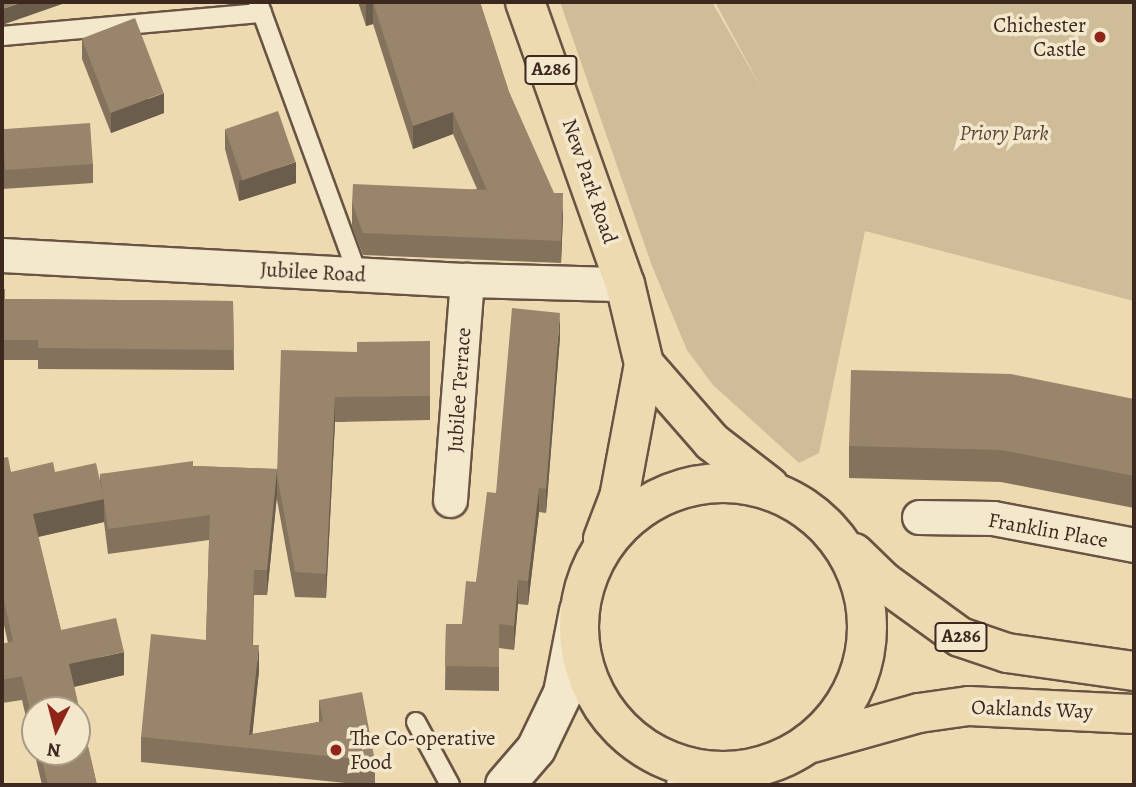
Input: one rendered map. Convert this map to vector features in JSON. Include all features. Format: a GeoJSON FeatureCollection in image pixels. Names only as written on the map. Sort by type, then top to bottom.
{"type":"FeatureCollection","features":[{"type":"Feature","properties":{"kind":"main road","name":"New Park Road"},"geometry":{"type":"LineString","coordinates":[[526,2],[625,284],[644,364],[619,497],[579,611]]}},
{"type":"Feature","properties":{"kind":"main road","name":"New Park Road"},"geometry":{"type":"LineString","coordinates":[[644,364],[681,411],[730,460],[825,524]]}},
{"type":"Feature","properties":{"kind":"main road"},"geometry":{"type":"LineString","coordinates":[[594,562],[628,518],[654,500],[682,488],[728,482],[787,497]]}},
{"type":"Feature","properties":{"kind":"main road"},"geometry":{"type":"LineString","coordinates":[[686,785],[728,772],[769,765],[808,745],[845,707],[862,671],[867,646],[864,593],[849,555],[825,524]]}},
{"type":"Feature","properties":{"kind":"main road","name":"A286"},"geometry":{"type":"LineString","coordinates":[[825,524],[884,582],[960,637],[1007,653],[1134,671]]}},
{"type":"Feature","properties":{"kind":"main road"},"geometry":{"type":"LineString","coordinates":[[579,611],[583,666],[607,715],[660,758],[686,767],[728,772]]}},
{"type":"Feature","properties":{"kind":"main road"},"geometry":{"type":"LineString","coordinates":[[505,785],[536,749],[563,693],[579,611]]}},
{"type":"Feature","properties":{"kind":"main road","name":"Oaklands Way"},"geometry":{"type":"LineString","coordinates":[[808,745],[919,713],[969,706],[1134,714]]}},
{"type":"Feature","properties":{"kind":"street","name":"Jubilee Road"},"geometry":{"type":"LineString","coordinates":[[2,255],[358,275],[625,284]]}},
{"type":"Feature","properties":{"kind":"street","name":"Jubilee Terrace"},"geometry":{"type":"LineString","coordinates":[[450,499],[467,280]]}},
{"type":"Feature","properties":{"kind":"street","name":"Franklin Place"},"geometry":{"type":"LineString","coordinates":[[919,517],[993,518],[1134,545]]}},
{"type":"Feature","properties":{"kind":"lane"},"geometry":{"type":"LineString","coordinates":[[2,36],[260,7],[358,275]]}},
{"type":"Feature","properties":{"kind":"lane"},"geometry":{"type":"LineString","coordinates":[[416,722],[450,785]]}},
{"type":"Feature","properties":{"kind":"green space","name":"Priory Park"},"geometry":{"type":"Polygon","coordinates":[[[560,2],[712,2],[763,91],[715,2],[1134,2],[1134,301],[865,231],[819,453],[799,463],[713,385],[687,350],[652,266],[560,2]]]}},
{"type":"Feature","properties":{"kind":"building"},"geometry":{"type":"Polygon","coordinates":[[[2,2],[23,2],[2,9],[2,2]]]}},
{"type":"Feature","properties":{"kind":"building"},"geometry":{"type":"Polygon","coordinates":[[[373,2],[480,2],[509,92],[554,193],[563,193],[561,241],[363,233],[352,203],[353,184],[487,190],[453,112],[413,126],[373,2]]]}},
{"type":"Feature","properties":{"kind":"building"},"geometry":{"type":"Polygon","coordinates":[[[135,18],[164,93],[110,113],[82,38],[135,18]]]}},
{"type":"Feature","properties":{"kind":"building"},"geometry":{"type":"Polygon","coordinates":[[[278,111],[296,162],[243,180],[225,129],[278,111]]]}},
{"type":"Feature","properties":{"kind":"building"},"geometry":{"type":"Polygon","coordinates":[[[90,123],[93,164],[5,170],[2,129],[90,123]]]}},
{"type":"Feature","properties":{"kind":"building"},"geometry":{"type":"Polygon","coordinates":[[[2,289],[5,289],[5,299],[233,301],[234,350],[38,348],[38,340],[2,340],[2,289]]]}},
{"type":"Feature","properties":{"kind":"building"},"geometry":{"type":"Polygon","coordinates":[[[512,308],[560,313],[546,489],[539,488],[528,581],[518,580],[514,626],[499,624],[499,667],[445,666],[446,624],[462,624],[466,581],[476,582],[487,492],[496,493],[512,308]]]}},
{"type":"Feature","properties":{"kind":"building"},"geometry":{"type":"Polygon","coordinates":[[[430,341],[430,396],[335,397],[326,574],[295,572],[277,475],[281,350],[357,352],[357,342],[430,341]]]}},
{"type":"Feature","properties":{"kind":"building"},"geometry":{"type":"Polygon","coordinates":[[[851,370],[1011,374],[1134,399],[1134,476],[1001,450],[849,446],[851,370]]]}},
{"type":"Feature","properties":{"kind":"building"},"geometry":{"type":"Polygon","coordinates":[[[8,457],[11,472],[53,462],[55,472],[96,463],[104,499],[33,514],[61,630],[116,618],[124,652],[69,664],[76,696],[27,696],[22,676],[2,680],[2,644],[13,641],[2,592],[2,458],[8,457]]]}},
{"type":"Feature","properties":{"kind":"building"},"geometry":{"type":"Polygon","coordinates":[[[193,461],[193,466],[277,469],[267,570],[254,570],[252,645],[259,645],[249,735],[323,721],[319,700],[362,692],[375,761],[141,737],[151,634],[206,640],[210,515],[108,529],[100,474],[193,461]]]}},
{"type":"Feature","properties":{"kind":"building"},"geometry":{"type":"Polygon","coordinates":[[[91,759],[97,785],[48,785],[43,766],[91,766],[91,759]]]}},
{"type":"Feature","properties":{"kind":"place","name":"Chichester Castle"},"geometry":{"type":"Point","coordinates":[1100,37]}},
{"type":"Feature","properties":{"kind":"place","name":"The Co-operative Food"},"geometry":{"type":"Point","coordinates":[336,750]}}]}
